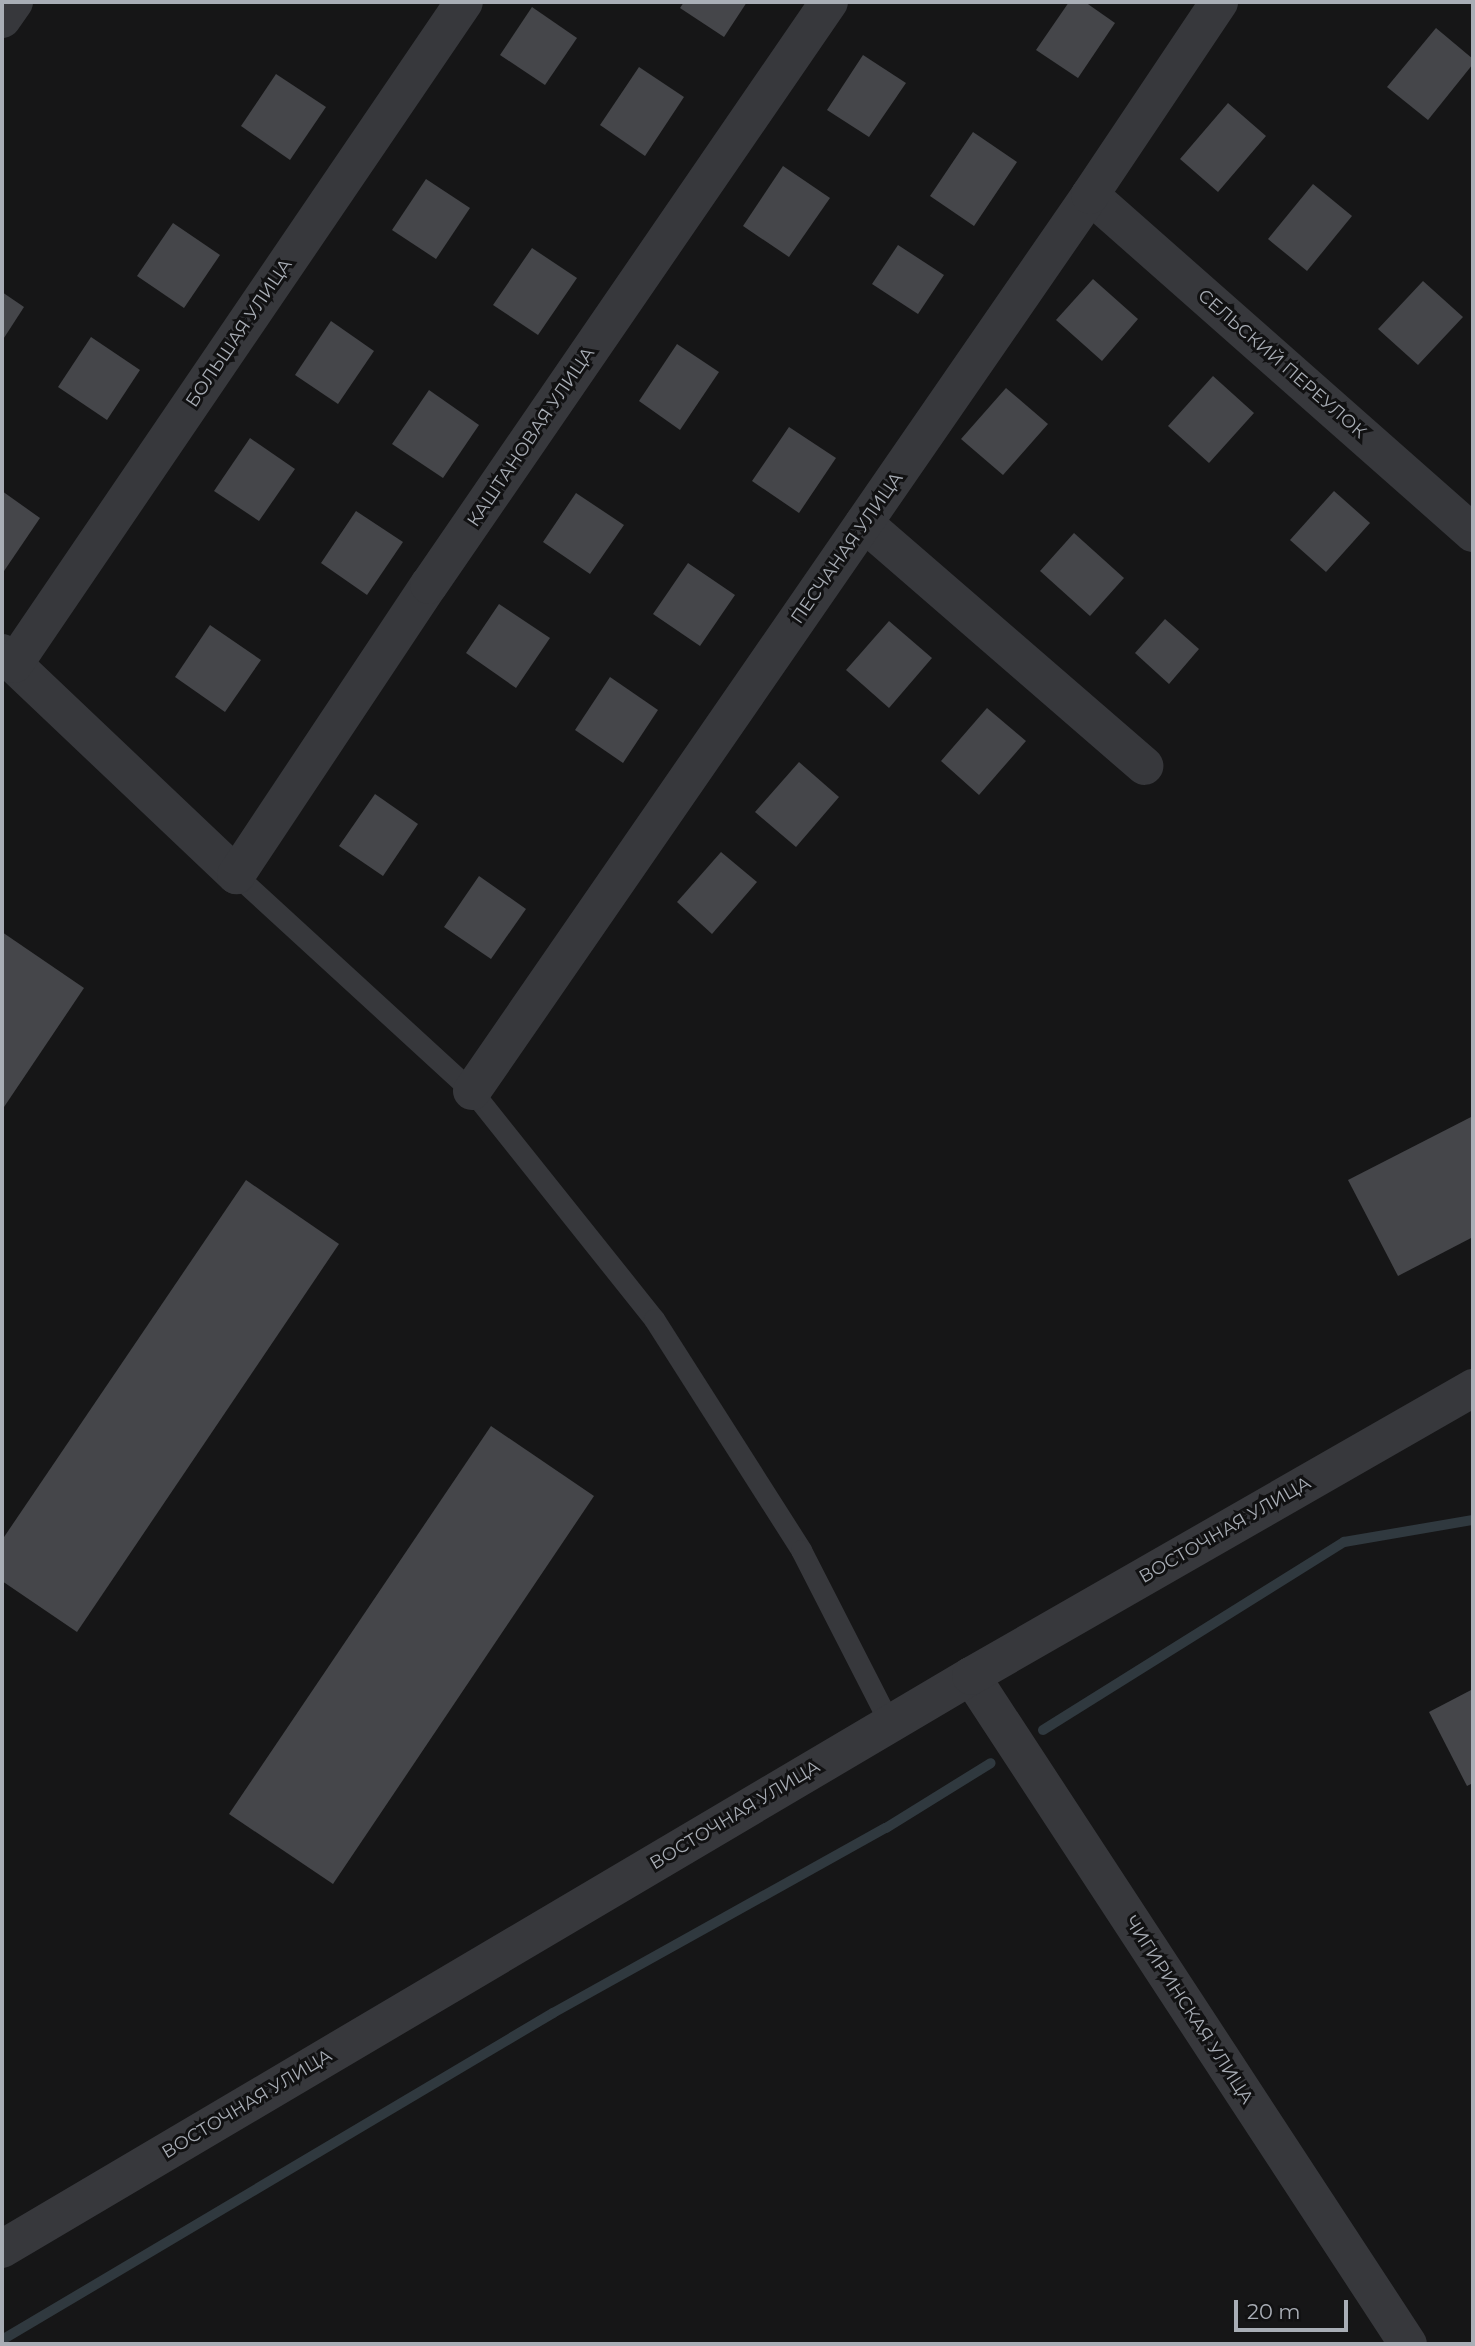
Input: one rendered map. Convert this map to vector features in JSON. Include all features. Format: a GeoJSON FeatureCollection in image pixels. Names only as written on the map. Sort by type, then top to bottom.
{"type":"FeatureCollection","features":[{"type":"Feature","properties":{"kind":"street"},"geometry":{"type":"LineString","coordinates":[[2,19],[14,2]]}},
{"type":"Feature","properties":{"kind":"street","name":"БОЛЬШАЯ УЛИЦА"},"geometry":{"type":"LineString","coordinates":[[8,658],[464,2]]}},
{"type":"Feature","properties":{"kind":"street","name":"КАШТАНОВАЯ УЛИЦА"},"geometry":{"type":"LineString","coordinates":[[236,875],[429,585],[829,2]]}},
{"type":"Feature","properties":{"kind":"street","name":"ПЕСЧАНАЯ УЛИЦА"},"geometry":{"type":"LineString","coordinates":[[472,1091],[1090,195],[1219,2]]}},
{"type":"Feature","properties":{"kind":"street","name":"СЕЛЬСКИЙ ПЕРЕУЛОК"},"geometry":{"type":"LineString","coordinates":[[1090,195],[1473,533]]}},
{"type":"Feature","properties":{"kind":"street"},"geometry":{"type":"LineString","coordinates":[[864,523],[1145,766]]}},
{"type":"Feature","properties":{"kind":"street"},"geometry":{"type":"LineString","coordinates":[[8,658],[236,875]]}},
{"type":"Feature","properties":{"kind":"street","name":"ВОСТОЧНАЯ УЛИЦА"},"geometry":{"type":"LineString","coordinates":[[2,2249],[971,1676],[1473,1388]]}},
{"type":"Feature","properties":{"kind":"street","name":"ЧИГИРИНСКАЯ УЛИЦА"},"geometry":{"type":"LineString","coordinates":[[971,1676],[1408,2344]]}},
{"type":"Feature","properties":{"kind":"lane"},"geometry":{"type":"LineString","coordinates":[[236,875],[472,1091],[654,1319],[801,1550],[890,1724]]}},
{"type":"Feature","properties":{"kind":"building"},"geometry":{"type":"Polygon","coordinates":[[[684,2],[747,2],[724,37],[680,8],[684,2]]]}},
{"type":"Feature","properties":{"kind":"building"},"geometry":{"type":"Polygon","coordinates":[[[1069,2],[1085,2],[1115,23],[1078,78],[1036,50],[1069,2]]]}},
{"type":"Feature","properties":{"kind":"building"},"geometry":{"type":"Polygon","coordinates":[[[532,7],[577,38],[545,85],[500,55],[532,7]]]}},
{"type":"Feature","properties":{"kind":"building"},"geometry":{"type":"Polygon","coordinates":[[[1436,28],[1473,59],[1473,64],[1428,120],[1387,87],[1436,28]]]}},
{"type":"Feature","properties":{"kind":"building"},"geometry":{"type":"Polygon","coordinates":[[[863,55],[906,83],[869,137],[827,110],[863,55]]]}},
{"type":"Feature","properties":{"kind":"building"},"geometry":{"type":"Polygon","coordinates":[[[639,67],[684,97],[645,156],[600,125],[639,67]]]}},
{"type":"Feature","properties":{"kind":"building"},"geometry":{"type":"Polygon","coordinates":[[[276,74],[326,107],[290,160],[241,126],[276,74]]]}},
{"type":"Feature","properties":{"kind":"building"},"geometry":{"type":"Polygon","coordinates":[[[1228,103],[1266,136],[1218,192],[1180,159],[1228,103]]]}},
{"type":"Feature","properties":{"kind":"building"},"geometry":{"type":"Polygon","coordinates":[[[973,132],[1017,162],[974,226],[930,196],[973,132]]]}},
{"type":"Feature","properties":{"kind":"building"},"geometry":{"type":"Polygon","coordinates":[[[783,166],[830,198],[789,257],[743,226],[783,166]]]}},
{"type":"Feature","properties":{"kind":"building"},"geometry":{"type":"Polygon","coordinates":[[[426,179],[470,208],[436,259],[392,230],[426,179]]]}},
{"type":"Feature","properties":{"kind":"building"},"geometry":{"type":"Polygon","coordinates":[[[1313,184],[1352,216],[1307,271],[1268,239],[1313,184]]]}},
{"type":"Feature","properties":{"kind":"building"},"geometry":{"type":"Polygon","coordinates":[[[173,223],[220,255],[184,308],[137,276],[173,223]]]}},
{"type":"Feature","properties":{"kind":"building"},"geometry":{"type":"Polygon","coordinates":[[[898,245],[944,275],[918,314],[872,284],[898,245]]]}},
{"type":"Feature","properties":{"kind":"building"},"geometry":{"type":"Polygon","coordinates":[[[532,248],[577,278],[538,335],[493,305],[532,248]]]}},
{"type":"Feature","properties":{"kind":"building"},"geometry":{"type":"Polygon","coordinates":[[[1093,279],[1138,319],[1102,361],[1056,320],[1093,279]]]}},
{"type":"Feature","properties":{"kind":"building"},"geometry":{"type":"Polygon","coordinates":[[[1423,281],[1463,317],[1418,365],[1378,329],[1423,281]]]}},
{"type":"Feature","properties":{"kind":"building"},"geometry":{"type":"Polygon","coordinates":[[[2,292],[24,307],[2,341],[2,292]]]}},
{"type":"Feature","properties":{"kind":"building"},"geometry":{"type":"Polygon","coordinates":[[[331,321],[374,351],[338,404],[295,375],[331,321]]]}},
{"type":"Feature","properties":{"kind":"building"},"geometry":{"type":"Polygon","coordinates":[[[91,337],[140,370],[107,420],[58,387],[91,337]]]}},
{"type":"Feature","properties":{"kind":"building"},"geometry":{"type":"Polygon","coordinates":[[[677,344],[719,372],[680,430],[639,401],[677,344]]]}},
{"type":"Feature","properties":{"kind":"building"},"geometry":{"type":"Polygon","coordinates":[[[1213,376],[1254,413],[1209,463],[1168,426],[1213,376]]]}},
{"type":"Feature","properties":{"kind":"building"},"geometry":{"type":"Polygon","coordinates":[[[1006,388],[1048,424],[1003,475],[961,439],[1006,388]]]}},
{"type":"Feature","properties":{"kind":"building"},"geometry":{"type":"Polygon","coordinates":[[[429,390],[479,425],[443,478],[392,444],[429,390]]]}},
{"type":"Feature","properties":{"kind":"building"},"geometry":{"type":"Polygon","coordinates":[[[789,427],[836,458],[799,513],[752,481],[789,427]]]}},
{"type":"Feature","properties":{"kind":"building"},"geometry":{"type":"Polygon","coordinates":[[[250,438],[295,469],[259,521],[214,491],[250,438]]]}},
{"type":"Feature","properties":{"kind":"building"},"geometry":{"type":"Polygon","coordinates":[[[2,491],[40,518],[2,574],[2,491]]]}},
{"type":"Feature","properties":{"kind":"building"},"geometry":{"type":"Polygon","coordinates":[[[1334,491],[1370,523],[1326,572],[1290,540],[1334,491]]]}},
{"type":"Feature","properties":{"kind":"building"},"geometry":{"type":"Polygon","coordinates":[[[576,493],[624,525],[590,574],[543,542],[576,493]]]}},
{"type":"Feature","properties":{"kind":"building"},"geometry":{"type":"Polygon","coordinates":[[[356,511],[403,542],[367,595],[321,563],[356,511]]]}},
{"type":"Feature","properties":{"kind":"building"},"geometry":{"type":"Polygon","coordinates":[[[1074,533],[1124,578],[1090,616],[1040,571],[1074,533]]]}},
{"type":"Feature","properties":{"kind":"building"},"geometry":{"type":"Polygon","coordinates":[[[688,563],[735,595],[700,646],[653,614],[688,563]]]}},
{"type":"Feature","properties":{"kind":"building"},"geometry":{"type":"Polygon","coordinates":[[[499,604],[550,638],[516,688],[466,653],[499,604]]]}},
{"type":"Feature","properties":{"kind":"building"},"geometry":{"type":"Polygon","coordinates":[[[1165,619],[1199,649],[1169,684],[1135,653],[1165,619]]]}},
{"type":"Feature","properties":{"kind":"building"},"geometry":{"type":"Polygon","coordinates":[[[889,621],[932,658],[889,708],[846,670],[889,621]]]}},
{"type":"Feature","properties":{"kind":"building"},"geometry":{"type":"Polygon","coordinates":[[[210,625],[261,660],[225,712],[175,677],[210,625]]]}},
{"type":"Feature","properties":{"kind":"building"},"geometry":{"type":"Polygon","coordinates":[[[610,677],[658,710],[623,763],[575,730],[610,677]]]}},
{"type":"Feature","properties":{"kind":"building"},"geometry":{"type":"Polygon","coordinates":[[[987,708],[1026,741],[979,795],[941,761],[987,708]]]}},
{"type":"Feature","properties":{"kind":"building"},"geometry":{"type":"Polygon","coordinates":[[[799,762],[839,797],[796,847],[755,812],[799,762]]]}},
{"type":"Feature","properties":{"kind":"building"},"geometry":{"type":"Polygon","coordinates":[[[375,794],[418,824],[383,876],[339,846],[375,794]]]}},
{"type":"Feature","properties":{"kind":"building"},"geometry":{"type":"Polygon","coordinates":[[[721,852],[757,882],[712,934],[677,902],[721,852]]]}},
{"type":"Feature","properties":{"kind":"building"},"geometry":{"type":"Polygon","coordinates":[[[479,876],[526,909],[491,959],[444,927],[479,876]]]}},
{"type":"Feature","properties":{"kind":"building"},"geometry":{"type":"Polygon","coordinates":[[[2,932],[84,988],[2,1110],[2,932]]]}},
{"type":"Feature","properties":{"kind":"building"},"geometry":{"type":"Polygon","coordinates":[[[1473,1116],[1473,1237],[1398,1276],[1348,1180],[1473,1116]]]}},
{"type":"Feature","properties":{"kind":"building"},"geometry":{"type":"Polygon","coordinates":[[[246,1180],[339,1244],[77,1632],[2,1581],[2,1540],[246,1180]]]}},
{"type":"Feature","properties":{"kind":"building"},"geometry":{"type":"Polygon","coordinates":[[[491,1426],[594,1496],[333,1884],[229,1814],[491,1426]]]}},
{"type":"Feature","properties":{"kind":"building"},"geometry":{"type":"Polygon","coordinates":[[[1473,1689],[1473,1783],[1467,1786],[1429,1712],[1473,1689]]]}},
{"type":"Feature","properties":{"kind":"waterway"},"geometry":{"type":"LineString","coordinates":[[1043,1730],[1344,1542],[1473,1520]]}},
{"type":"Feature","properties":{"kind":"waterway"},"geometry":{"type":"LineString","coordinates":[[2,2340],[553,2013],[886,1828],[991,1763]]}}]}
